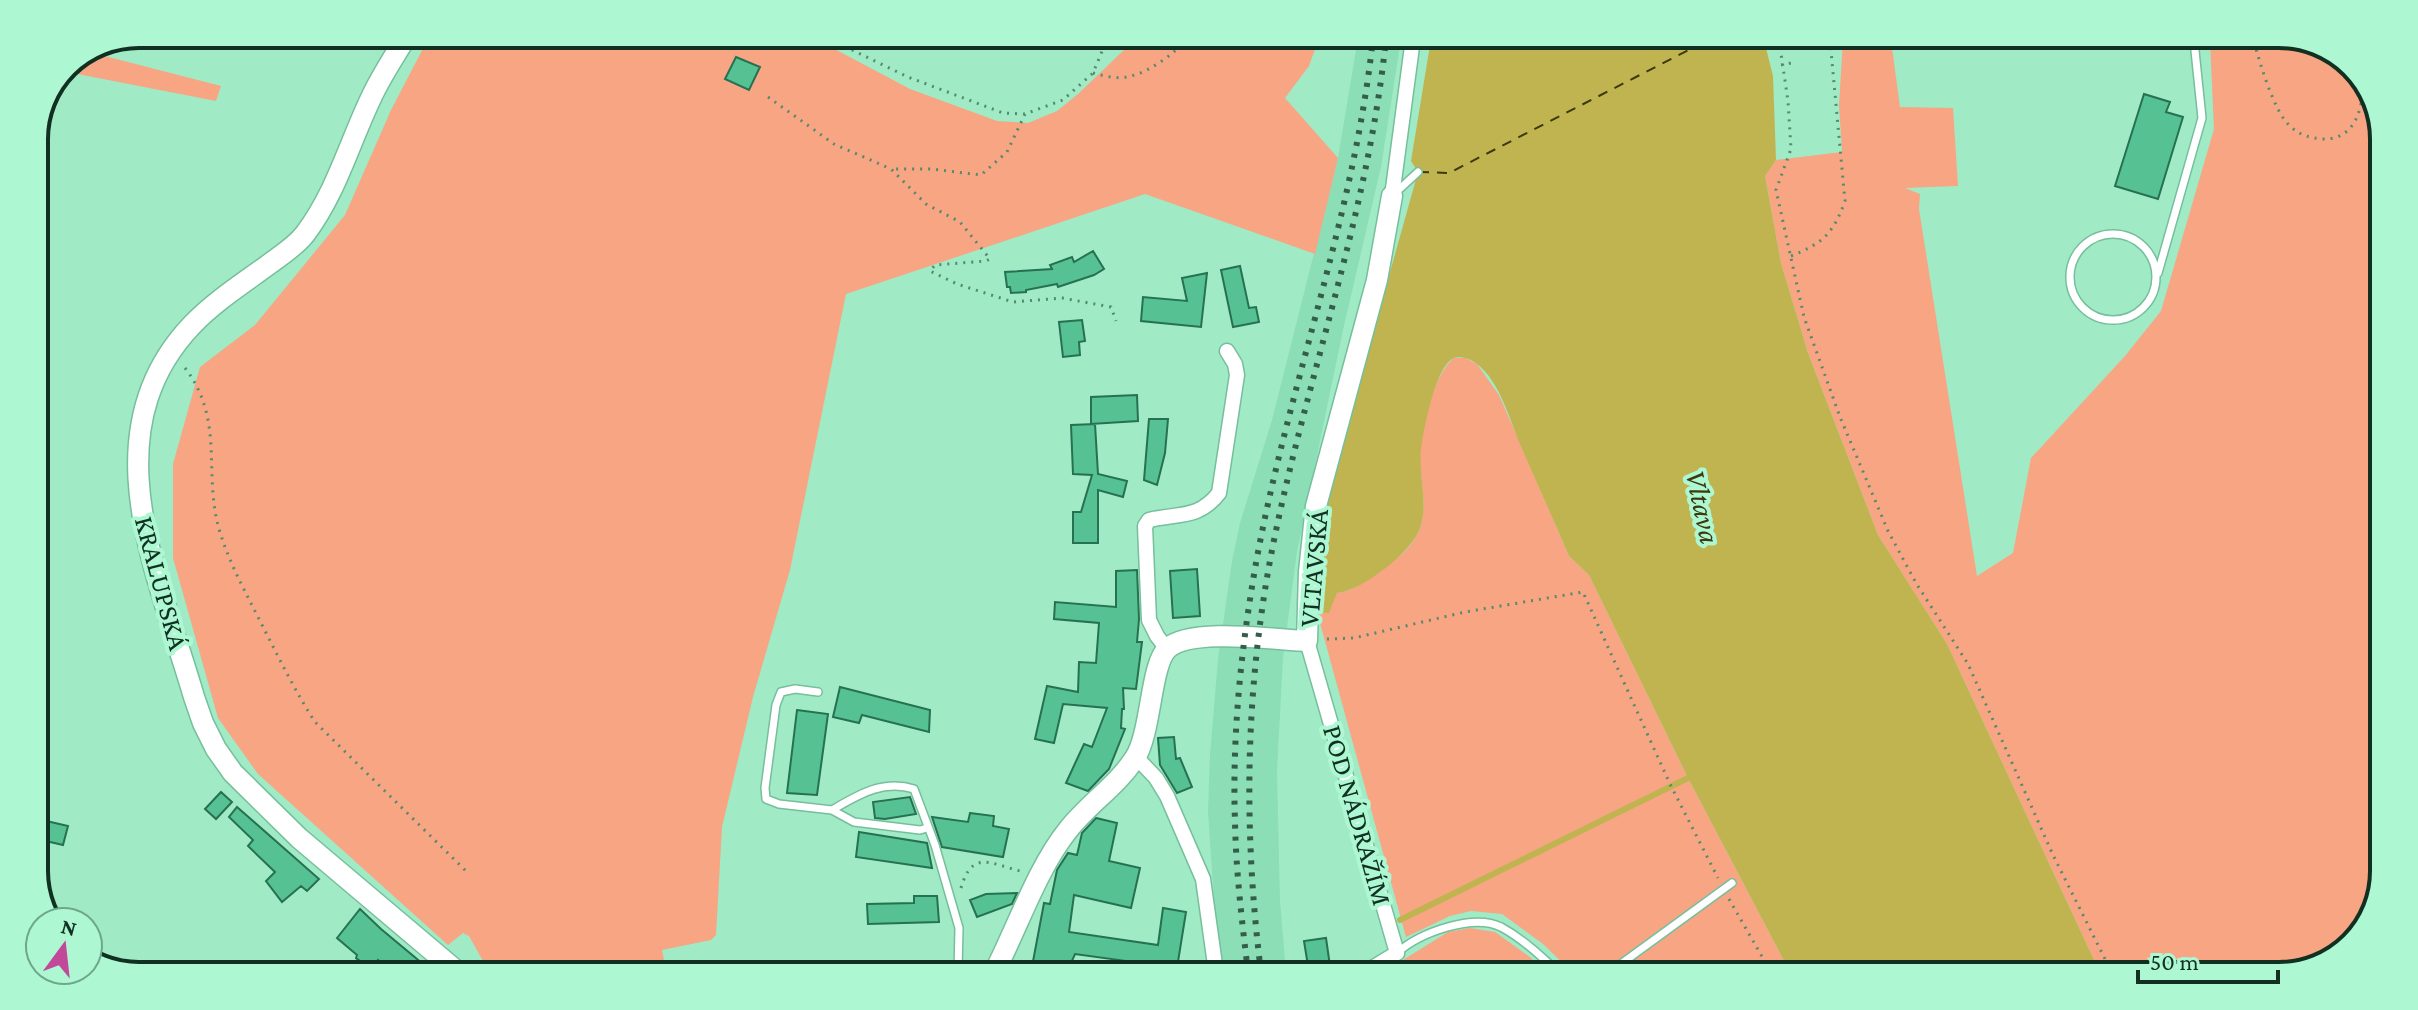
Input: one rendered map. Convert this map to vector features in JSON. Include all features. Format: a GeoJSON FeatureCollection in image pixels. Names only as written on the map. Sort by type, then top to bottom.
{"type":"FeatureCollection","features":[{"type":"Feature","properties":{"kind":"street","name":"KRALUPSKÁ"},"geometry":{"type":"LineString","coordinates":[[399,48],[371,97],[329,200],[304,236],[206,311],[171,350],[153,380],[144,411],[139,453],[139,495],[144,534],[203,723],[224,761],[299,838],[446,962]]}},
{"type":"Feature","properties":{"kind":"street","name":"VLTAVSKÁ"},"geometry":{"type":"LineString","coordinates":[[1167,649],[1183,641],[1221,636],[1307,641],[1309,572],[1316,506],[1377,280],[1412,48]]}},
{"type":"Feature","properties":{"kind":"street"},"geometry":{"type":"LineString","coordinates":[[999,962],[1039,878],[1067,831],[1136,757],[1147,729],[1158,668],[1167,649],[1149,620],[1145,526],[1149,520],[1189,514],[1208,507],[1219,493],[1237,375],[1227,351]]}},
{"type":"Feature","properties":{"kind":"street","name":"POD NÁDRAŽÍM"},"geometry":{"type":"LineString","coordinates":[[1307,641],[1397,953]]}},
{"type":"Feature","properties":{"kind":"street"},"geometry":{"type":"LineString","coordinates":[[1136,757],[1156,778],[1167,796],[1203,879],[1215,962]]}},
{"type":"Feature","properties":{"kind":"street"},"geometry":{"type":"LineString","coordinates":[[1382,962],[1397,953]]}},
{"type":"Feature","properties":{"kind":"lane"},"geometry":{"type":"LineString","coordinates":[[2157,278],[2155,266],[2142,244],[2119,234],[2106,234],[2084,245],[2076,255],[2070,281],[2082,307],[2093,316],[2107,320],[2122,320],[2136,314],[2147,305],[2154,292],[2202,118],[2195,48]]}},
{"type":"Feature","properties":{"kind":"lane"},"geometry":{"type":"LineString","coordinates":[[1392,196],[1418,172]]}},
{"type":"Feature","properties":{"kind":"lane"},"geometry":{"type":"LineString","coordinates":[[818,692],[795,689],[781,692],[776,705],[766,799],[779,804],[832,810],[854,822],[920,830],[927,828]]}},
{"type":"Feature","properties":{"kind":"lane"},"geometry":{"type":"LineString","coordinates":[[832,810],[867,790],[901,785],[914,789],[935,845],[959,928],[958,962]]}},
{"type":"Feature","properties":{"kind":"lane"},"geometry":{"type":"LineString","coordinates":[[1623,962],[1732,883]]}},
{"type":"Feature","properties":{"kind":"lane"},"geometry":{"type":"LineString","coordinates":[[1391,962],[1397,953],[1447,926],[1472,922],[1498,926],[1548,962]]}},
{"type":"Feature","properties":{"kind":"path"},"geometry":{"type":"LineString","coordinates":[[848,48],[908,77],[1003,113],[1025,114],[1063,100],[1093,73],[1103,48]]}},
{"type":"Feature","properties":{"kind":"path"},"geometry":{"type":"LineString","coordinates":[[1093,73],[1114,78],[1130,77],[1148,69],[1175,48]]}},
{"type":"Feature","properties":{"kind":"path"},"geometry":{"type":"LineString","coordinates":[[1780,48],[1791,149],[1776,190],[1809,332],[1840,417],[1888,531],[1916,583],[1968,664],[2053,855],[2106,962]]}},
{"type":"Feature","properties":{"kind":"path"},"geometry":{"type":"LineString","coordinates":[[1790,256],[1817,245],[1836,226],[1845,201],[1831,48]]}},
{"type":"Feature","properties":{"kind":"path"},"geometry":{"type":"LineString","coordinates":[[2256,48],[2265,79],[2287,124],[2300,135],[2330,139],[2346,133],[2355,122],[2362,102]]}},
{"type":"Feature","properties":{"kind":"path"},"geometry":{"type":"LineString","coordinates":[[1781,65],[1791,63]]}},
{"type":"Feature","properties":{"kind":"path"},"geometry":{"type":"LineString","coordinates":[[768,97],[834,144],[891,169],[926,204],[960,222],[990,259],[935,265],[930,271],[1013,302],[1062,298],[1103,304],[1111,307],[1116,321]]}},
{"type":"Feature","properties":{"kind":"path"},"geometry":{"type":"LineString","coordinates":[[891,169],[932,169],[981,175],[1007,152],[1025,114]]}},
{"type":"Feature","properties":{"kind":"path"},"geometry":{"type":"LineString","coordinates":[[171,350],[196,382],[208,408],[218,525],[230,563],[301,700],[315,722],[469,874]]}},
{"type":"Feature","properties":{"kind":"path"},"geometry":{"type":"LineString","coordinates":[[1307,641],[1354,638],[1465,612],[1583,592],[1673,789]]}},
{"type":"Feature","properties":{"kind":"path"},"geometry":{"type":"LineString","coordinates":[[954,910],[966,870],[975,863],[986,862],[1039,878]]}},
{"type":"Feature","properties":{"kind":"shaded area"},"geometry":{"type":"Polygon","coordinates":[[[423,48],[833,48],[910,89],[997,121],[1028,123],[1057,111],[1126,48],[1315,48],[1309,66],[1285,98],[1338,158],[1315,254],[1145,194],[846,294],[790,570],[753,697],[722,827],[716,935],[711,940],[662,950],[664,962],[484,962],[469,936],[463,933],[448,945],[258,774],[218,718],[173,558],[173,464],[200,367],[255,325],[345,215],[391,110],[423,48]]]}},
{"type":"Feature","properties":{"kind":"shaded area"},"geometry":{"type":"Polygon","coordinates":[[[1356,48],[1400,48],[1381,167],[1297,552],[1283,658],[1277,771],[1280,901],[1285,962],[1218,962],[1208,812],[1218,659],[1232,561],[1240,523],[1272,420],[1338,158],[1356,48]]]}},
{"type":"Feature","properties":{"kind":"shaded area"},"geometry":{"type":"Polygon","coordinates":[[[1843,48],[1892,48],[1900,107],[1953,108],[1958,186],[1905,188],[1920,194],[1919,209],[1977,576],[2013,553],[2031,458],[2125,356],[2161,311],[2214,129],[2210,48],[2279,48],[2314,55],[2343,75],[2361,99],[2370,133],[2370,871],[2368,888],[2358,916],[2339,939],[2319,953],[2279,962],[2095,962],[1947,644],[1878,535],[1808,353],[1781,263],[1765,176],[1776,160],[1842,152],[1839,105],[1843,48]]]}},
{"type":"Feature","properties":{"kind":"shaded area"},"geometry":{"type":"Polygon","coordinates":[[[104,56],[221,86],[216,101],[76,74],[104,56]]]}},
{"type":"Feature","properties":{"kind":"shaded area"},"geometry":{"type":"Polygon","coordinates":[[[1454,358],[1466,358],[1477,364],[1499,395],[1569,556],[1589,575],[1688,778],[1785,962],[1562,962],[1502,914],[1471,911],[1450,916],[1406,937],[1317,612],[1324,613],[1337,593],[1359,585],[1396,559],[1418,533],[1423,513],[1420,448],[1423,426],[1435,387],[1454,358]]]}},
{"type":"Feature","properties":{"kind":"shaded area"},"geometry":{"type":"Polygon","coordinates":[[[1470,928],[1495,932],[1535,962],[1400,962],[1448,932],[1470,928]]]}},
{"type":"Feature","properties":{"kind":"water","name":"Vltava"},"geometry":{"type":"Polygon","coordinates":[[[1430,48],[1766,48],[1773,76],[1776,160],[1765,176],[1781,263],[1808,353],[1878,535],[1947,644],[2095,962],[1785,962],[1688,778],[1589,575],[1569,556],[1498,390],[1472,361],[1457,357],[1448,363],[1432,396],[1421,453],[1423,511],[1418,533],[1404,551],[1370,579],[1337,593],[1329,613],[1317,612],[1328,494],[1418,172],[1411,161],[1430,48]]]}},
{"type":"Feature","properties":{"kind":"building"},"geometry":{"type":"Polygon","coordinates":[[[736,57],[760,67],[749,90],[725,79],[736,57]]]}},
{"type":"Feature","properties":{"kind":"building"},"geometry":{"type":"Polygon","coordinates":[[[2144,94],[2170,102],[2166,112],[2183,117],[2158,199],[2115,186],[2144,94]]]}},
{"type":"Feature","properties":{"kind":"building"},"geometry":{"type":"Polygon","coordinates":[[[1093,251],[1104,269],[1094,275],[1058,287],[1057,284],[1026,292],[1011,293],[1010,287],[1007,287],[1005,272],[1052,269],[1050,265],[1072,257],[1074,262],[1093,251]]]}},
{"type":"Feature","properties":{"kind":"building"},"geometry":{"type":"Polygon","coordinates":[[[1240,266],[1249,308],[1256,307],[1259,322],[1233,327],[1221,270],[1240,266]]]}},
{"type":"Feature","properties":{"kind":"building"},"geometry":{"type":"Polygon","coordinates":[[[1207,273],[1201,327],[1141,321],[1143,297],[1187,301],[1182,278],[1207,273]]]}},
{"type":"Feature","properties":{"kind":"building"},"geometry":{"type":"Polygon","coordinates":[[[1082,320],[1085,341],[1079,342],[1080,355],[1063,357],[1059,322],[1082,320]]]}},
{"type":"Feature","properties":{"kind":"building"},"geometry":{"type":"Polygon","coordinates":[[[1137,395],[1138,421],[1091,424],[1091,397],[1137,395]]]}},
{"type":"Feature","properties":{"kind":"building"},"geometry":{"type":"Polygon","coordinates":[[[1149,419],[1168,419],[1165,453],[1157,485],[1144,480],[1149,419]]]}},
{"type":"Feature","properties":{"kind":"building"},"geometry":{"type":"Polygon","coordinates":[[[1095,424],[1098,474],[1127,481],[1123,497],[1098,490],[1098,543],[1073,543],[1073,512],[1081,512],[1092,475],[1073,474],[1071,425],[1095,424]]]}},
{"type":"Feature","properties":{"kind":"building"},"geometry":{"type":"Polygon","coordinates":[[[1197,569],[1200,616],[1173,618],[1170,571],[1197,569]]]}},
{"type":"Feature","properties":{"kind":"building"},"geometry":{"type":"Polygon","coordinates":[[[1137,570],[1137,642],[1142,642],[1136,689],[1123,688],[1121,728],[1125,729],[1109,769],[1088,791],[1066,783],[1084,744],[1092,747],[1107,708],[1063,704],[1054,743],[1035,739],[1047,686],[1078,692],[1079,662],[1096,663],[1099,623],[1054,619],[1055,602],[1116,607],[1116,571],[1137,570]]]}},
{"type":"Feature","properties":{"kind":"building"},"geometry":{"type":"Polygon","coordinates":[[[840,687],[930,710],[929,732],[862,715],[859,723],[833,717],[840,687]]]}},
{"type":"Feature","properties":{"kind":"building"},"geometry":{"type":"Polygon","coordinates":[[[797,710],[828,714],[817,795],[787,793],[797,710]]]}},
{"type":"Feature","properties":{"kind":"building"},"geometry":{"type":"Polygon","coordinates":[[[1174,737],[1176,759],[1180,758],[1192,787],[1177,793],[1160,765],[1158,738],[1174,737]]]}},
{"type":"Feature","properties":{"kind":"building"},"geometry":{"type":"Polygon","coordinates":[[[221,792],[232,802],[216,819],[205,809],[221,792]]]}},
{"type":"Feature","properties":{"kind":"building"},"geometry":{"type":"Polygon","coordinates":[[[910,797],[916,814],[875,818],[873,802],[910,797]]]}},
{"type":"Feature","properties":{"kind":"building"},"geometry":{"type":"Polygon","coordinates":[[[237,807],[319,879],[307,891],[301,886],[282,902],[266,881],[275,872],[248,846],[253,840],[229,817],[237,807]]]}},
{"type":"Feature","properties":{"kind":"building"},"geometry":{"type":"Polygon","coordinates":[[[970,813],[994,816],[993,826],[1009,829],[1003,857],[942,847],[932,817],[968,822],[970,813]]]}},
{"type":"Feature","properties":{"kind":"building"},"geometry":{"type":"Polygon","coordinates":[[[1096,818],[1117,823],[1109,861],[1140,868],[1131,908],[1074,895],[1069,932],[1158,945],[1163,908],[1186,912],[1178,962],[1133,962],[1075,954],[1071,962],[1033,962],[1044,903],[1050,904],[1057,870],[1068,853],[1077,855],[1082,833],[1096,818]]]}},
{"type":"Feature","properties":{"kind":"building"},"geometry":{"type":"Polygon","coordinates":[[[48,821],[68,826],[63,845],[48,842],[48,821]]]}},
{"type":"Feature","properties":{"kind":"building"},"geometry":{"type":"Polygon","coordinates":[[[859,832],[927,843],[932,868],[856,857],[859,832]]]}},
{"type":"Feature","properties":{"kind":"building"},"geometry":{"type":"Polygon","coordinates":[[[1017,893],[1012,904],[977,917],[970,900],[986,894],[1017,893]]]}},
{"type":"Feature","properties":{"kind":"building"},"geometry":{"type":"Polygon","coordinates":[[[914,896],[937,896],[939,922],[868,924],[867,904],[914,903],[914,896]]]}},
{"type":"Feature","properties":{"kind":"building"},"geometry":{"type":"Polygon","coordinates":[[[360,909],[421,962],[361,962],[337,938],[360,909]]]}},
{"type":"Feature","properties":{"kind":"building"},"geometry":{"type":"Polygon","coordinates":[[[1326,938],[1329,962],[1307,962],[1304,941],[1326,938]]]}},
{"type":"Feature","properties":{"kind":"waterway"},"geometry":{"type":"LineString","coordinates":[[1400,920],[1688,778]]}},
{"type":"Feature","properties":{"kind":"ferry route"},"geometry":{"type":"LineString","coordinates":[[1419,172],[1449,173],[1692,48]]}},
{"type":"Feature","properties":{"kind":"railway"},"geometry":{"type":"LineString","coordinates":[[1247,962],[1238,878],[1234,790],[1236,725],[1246,627],[1269,497],[1351,171],[1372,48]]}},
{"type":"Feature","properties":{"kind":"railway"},"geometry":{"type":"LineString","coordinates":[[1260,962],[1251,865],[1250,758],[1252,705],[1264,598],[1287,482],[1352,230],[1378,103],[1385,48]]}}]}
